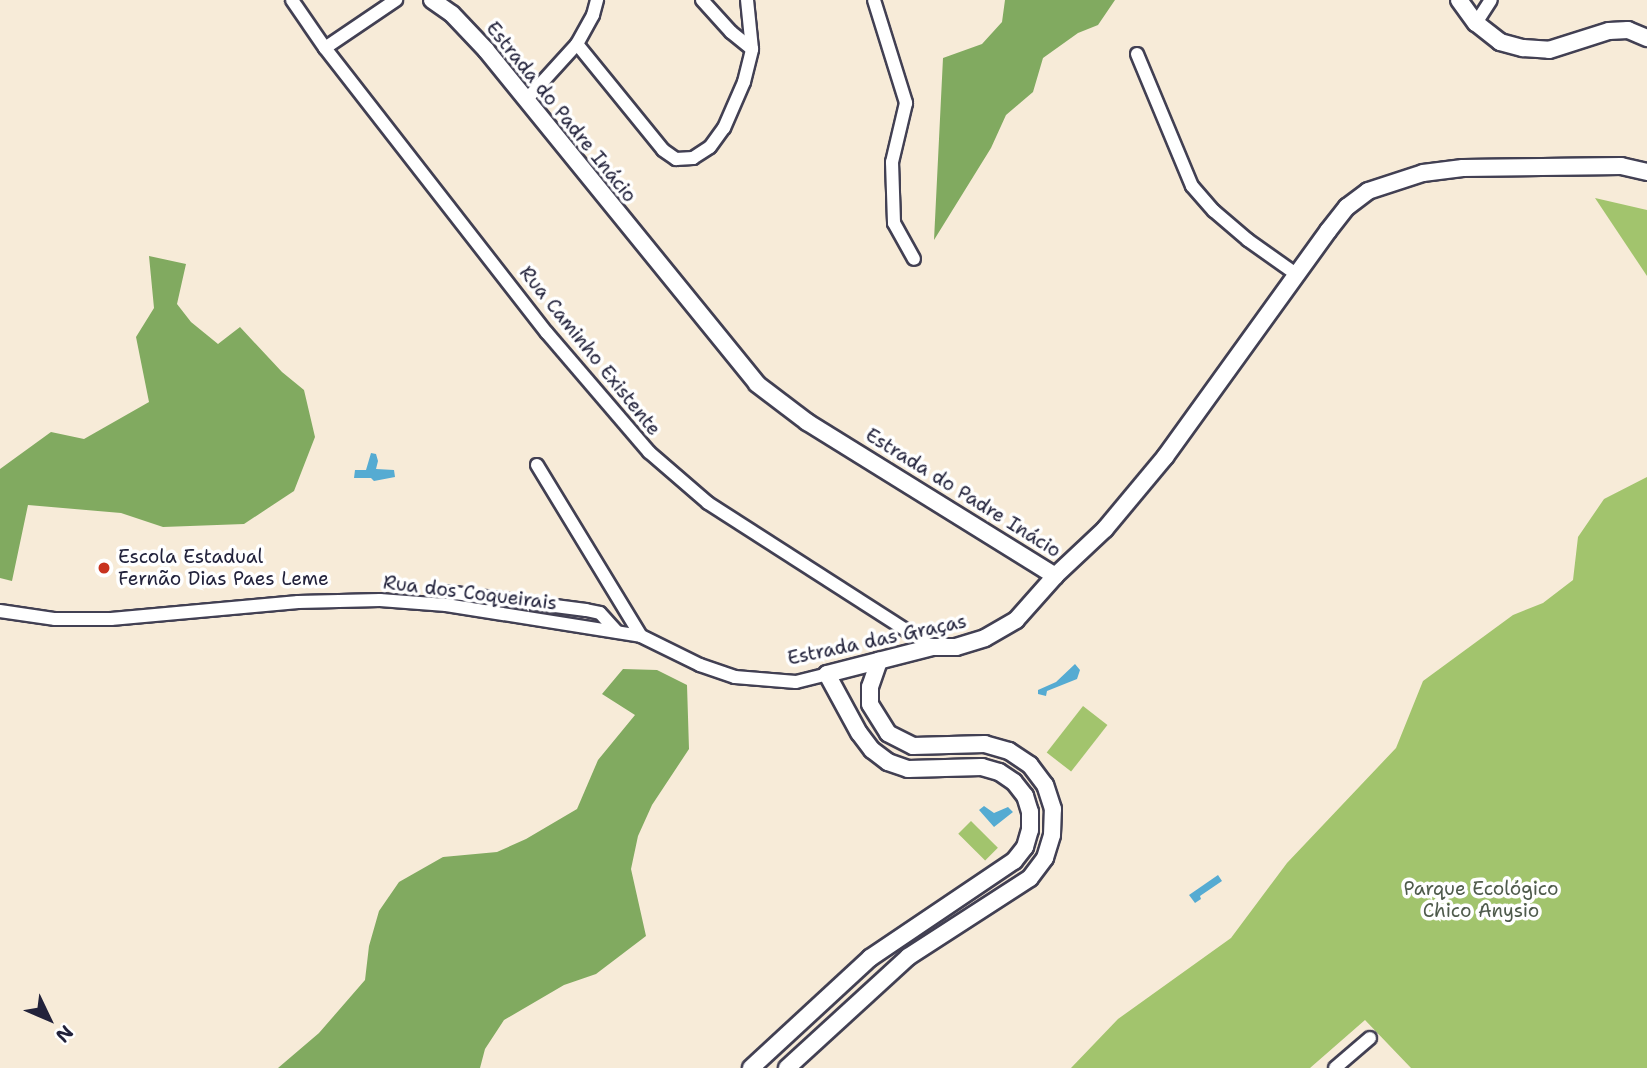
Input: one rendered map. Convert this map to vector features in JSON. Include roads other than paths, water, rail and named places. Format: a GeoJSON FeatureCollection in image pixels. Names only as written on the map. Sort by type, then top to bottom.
{"type":"FeatureCollection","features":[{"type":"Feature","properties":{"kind":"street","name":"Rua Caminho Existente"},"geometry":{"type":"LineString","coordinates":[[292,0],[325,48],[547,333],[649,452],[708,503],[932,647]]}},
{"type":"Feature","properties":{"kind":"street"},"geometry":{"type":"LineString","coordinates":[[325,48],[396,0]]}},
{"type":"Feature","properties":{"kind":"street","name":"Estrada do Padre Inácio"},"geometry":{"type":"LineString","coordinates":[[432,0],[452,15],[486,50],[757,383],[807,422],[1055,576],[1105,530],[1165,457],[1296,274],[1347,208],[1368,191],[1398,180],[1463,168],[1621,166],[1647,172]]}},
{"type":"Feature","properties":{"kind":"street"},"geometry":{"type":"LineString","coordinates":[[526,100],[577,44],[593,15],[597,0]]}},
{"type":"Feature","properties":{"kind":"street"},"geometry":{"type":"LineString","coordinates":[[702,0],[731,32],[752,49]]}},
{"type":"Feature","properties":{"kind":"street"},"geometry":{"type":"LineString","coordinates":[[577,44],[663,150],[676,159],[694,158],[710,147],[724,128],[744,82],[752,49],[747,0]]}},
{"type":"Feature","properties":{"kind":"street"},"geometry":{"type":"LineString","coordinates":[[874,0],[906,103],[892,162],[894,223],[914,259]]}},
{"type":"Feature","properties":{"kind":"street"},"geometry":{"type":"LineString","coordinates":[[1459,0],[1476,23],[1500,42],[1523,48],[1549,50],[1609,31],[1628,30],[1647,38]]}},
{"type":"Feature","properties":{"kind":"street"},"geometry":{"type":"LineString","coordinates":[[1476,23],[1491,0]]}},
{"type":"Feature","properties":{"kind":"street"},"geometry":{"type":"LineString","coordinates":[[1137,54],[1192,186],[1214,211],[1248,240],[1296,274]]}},
{"type":"Feature","properties":{"kind":"street"},"geometry":{"type":"LineString","coordinates":[[537,465],[641,636]]}},
{"type":"Feature","properties":{"kind":"street","name":"Estrada das Graças"},"geometry":{"type":"LineString","coordinates":[[641,636],[700,665],[735,677],[796,682],[932,647],[956,647],[985,638],[1016,620],[1055,576]]}},
{"type":"Feature","properties":{"kind":"street"},"geometry":{"type":"LineString","coordinates":[[446,592],[593,612],[608,621],[617,632]]}},
{"type":"Feature","properties":{"kind":"street","name":"Rua dos Coqueirais"},"geometry":{"type":"LineString","coordinates":[[0,611],[55,619],[111,619],[298,602],[380,600],[446,605],[641,636]]}},
{"type":"Feature","properties":{"kind":"street"},"geometry":{"type":"LineString","coordinates":[[768,1052],[785,1068],[908,957],[1030,878],[1045,858],[1052,835],[1053,809],[1045,785],[1030,765],[1009,751],[985,744],[929,747],[899,741],[879,722],[870,704],[870,687],[879,661]]}},
{"type":"Feature","properties":{"kind":"street"},"geometry":{"type":"LineString","coordinates":[[751,1068],[870,958],[1014,861],[1025,847],[1030,830],[1030,813],[1025,796],[1014,782],[999,772],[982,767],[908,769],[888,762],[872,750],[859,733],[841,695],[827,674]]}},
{"type":"Feature","properties":{"kind":"street"},"geometry":{"type":"LineString","coordinates":[[841,695],[870,687]]}},
{"type":"Feature","properties":{"kind":"street"},"geometry":{"type":"LineString","coordinates":[[1014,782],[1030,765]]}},
{"type":"Feature","properties":{"kind":"street"},"geometry":{"type":"LineString","coordinates":[[1335,1068],[1370,1038]]}},
{"type":"Feature","properties":{"kind":"water"},"geometry":{"type":"Polygon","coordinates":[[[371,453],[376,454],[376,469],[394,470],[395,477],[374,481],[371,478],[354,478],[355,470],[366,470],[371,453]]]}},
{"type":"Feature","properties":{"kind":"water"},"geometry":{"type":"Polygon","coordinates":[[[1075,664],[1080,670],[1077,679],[1047,691],[1046,696],[1038,694],[1038,690],[1056,682],[1075,664]]]}},
{"type":"Feature","properties":{"kind":"water"},"geometry":{"type":"Polygon","coordinates":[[[984,806],[994,813],[1008,807],[1013,812],[994,827],[979,810],[984,806]]]}},
{"type":"Feature","properties":{"kind":"water"},"geometry":{"type":"Polygon","coordinates":[[[1218,875],[1222,881],[1200,896],[1201,899],[1195,903],[1189,895],[1218,875]]]}},
{"type":"Feature","properties":{"kind":"place","name":"Escola Estadual Fernão Dias Paes Leme"},"geometry":{"type":"Point","coordinates":[104,568]}},
{"type":"Feature","properties":{"kind":"park label","name":"Parque Ecológico Chico Anysio"},"geometry":{"type":"Point","coordinates":[1481,900]}}]}
